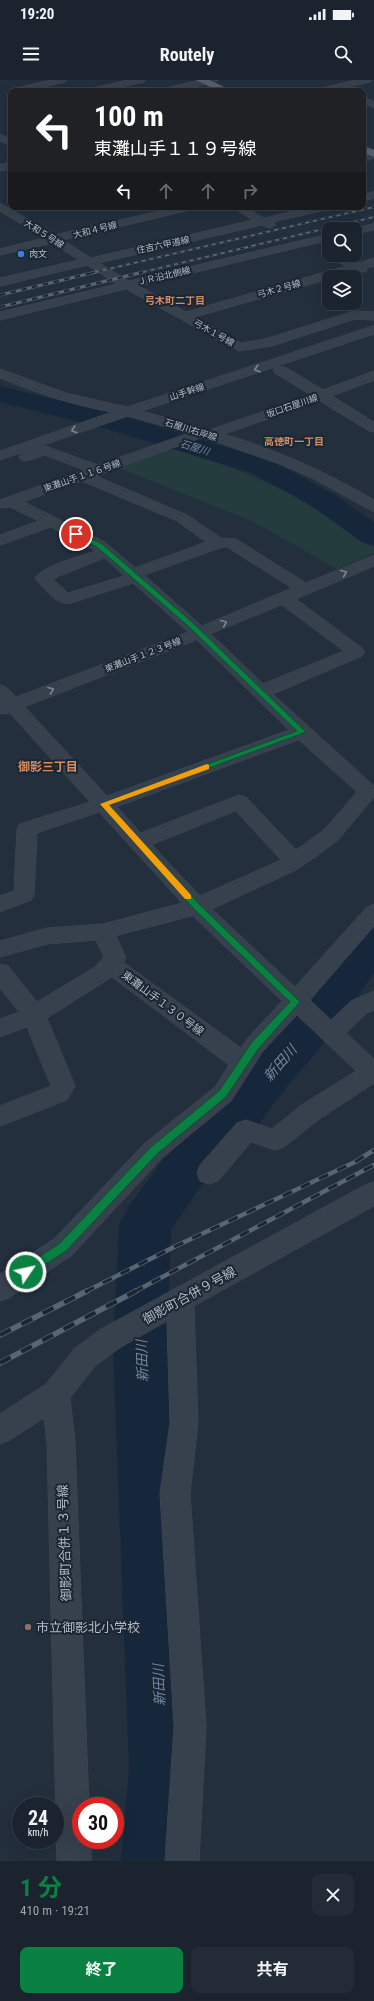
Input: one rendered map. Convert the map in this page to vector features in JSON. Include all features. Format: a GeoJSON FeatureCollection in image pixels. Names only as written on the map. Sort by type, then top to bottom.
{"type":"FeatureCollection","features":[{"type":"Feature","properties":{"kind":"main road"},"geometry":{"type":"LineString","coordinates":[[216,80],[228,88]]}},
{"type":"Feature","properties":{"kind":"main road"},"geometry":{"type":"LineString","coordinates":[[206,81],[225,88]]}},
{"type":"Feature","properties":{"kind":"street"},"geometry":{"type":"LineString","coordinates":[[29,88],[62,80]]}},
{"type":"Feature","properties":{"kind":"street"},"geometry":{"type":"LineString","coordinates":[[105,88],[141,80]]}},
{"type":"Feature","properties":{"kind":"street"},"geometry":{"type":"LineString","coordinates":[[342,88],[367,80]]}},
{"type":"Feature","properties":{"kind":"street"},"geometry":{"type":"LineString","coordinates":[[178,88],[206,81]]}},
{"type":"Feature","properties":{"kind":"street","name":"大和５号線"},"geometry":{"type":"LineString","coordinates":[[10,210],[54,240],[89,261]]}},
{"type":"Feature","properties":{"kind":"street","name":"大和４号線"},"geometry":{"type":"LineString","coordinates":[[0,252],[178,210]]}},
{"type":"Feature","properties":{"kind":"street"},"geometry":{"type":"LineString","coordinates":[[242,210],[278,229]]}},
{"type":"Feature","properties":{"kind":"street","name":"住吉六甲道線"},"geometry":{"type":"LineString","coordinates":[[0,282],[313,210]]}},
{"type":"Feature","properties":{"kind":"street"},"geometry":{"type":"LineString","coordinates":[[362,230],[374,227]]}},
{"type":"Feature","properties":{"kind":"street"},"geometry":{"type":"LineString","coordinates":[[292,236],[322,251]]}},
{"type":"Feature","properties":{"kind":"street","name":"ＪＲ沿北側線"},"geometry":{"type":"LineString","coordinates":[[0,316],[322,239]]}},
{"type":"Feature","properties":{"kind":"street","name":"弓木１号線"},"geometry":{"type":"LineString","coordinates":[[89,261],[127,285],[239,347],[267,343],[354,315],[374,317]]}},
{"type":"Feature","properties":{"kind":"street"},"geometry":{"type":"LineString","coordinates":[[346,262],[374,275]]}},
{"type":"Feature","properties":{"kind":"street","name":"弓木２号線"},"geometry":{"type":"LineString","coordinates":[[185,316],[374,262]]}},
{"type":"Feature","properties":{"kind":"street"},"geometry":{"type":"LineString","coordinates":[[0,325],[20,320],[42,311],[112,293],[127,285]]}},
{"type":"Feature","properties":{"kind":"street","name":"山手幹線"},"geometry":{"type":"LineString","coordinates":[[0,456],[110,412],[374,317]]}},
{"type":"Feature","properties":{"kind":"street"},"geometry":{"type":"LineString","coordinates":[[371,331],[359,344],[280,370],[323,395],[374,428]]}},
{"type":"Feature","properties":{"kind":"street","name":"山手幹線"},"geometry":{"type":"LineString","coordinates":[[128,412],[371,331]]}},
{"type":"Feature","properties":{"kind":"street","name":"石屋川右岸線"},"geometry":{"type":"LineString","coordinates":[[0,373],[34,387],[110,412],[128,412],[285,461],[353,493],[374,507]]}},
{"type":"Feature","properties":{"kind":"street","name":"坂口石屋川線"},"geometry":{"type":"LineString","coordinates":[[166,447],[323,395],[374,375]]}},
{"type":"Feature","properties":{"kind":"street","name":"山手幹線"},"geometry":{"type":"LineString","coordinates":[[0,443],[92,413],[110,412]]}},
{"type":"Feature","properties":{"kind":"street","name":"東灘山手１１６号線"},"geometry":{"type":"LineString","coordinates":[[5,503],[166,447]]}},
{"type":"Feature","properties":{"kind":"street"},"geometry":{"type":"LineString","coordinates":[[0,466],[45,450],[182,518],[218,543]]}},
{"type":"Feature","properties":{"kind":"street"},"geometry":{"type":"LineString","coordinates":[[0,949],[47,936],[103,932],[197,907],[222,894],[256,881],[294,861],[331,835],[368,791],[302,732],[200,632],[99,545],[52,522],[5,503]]}},
{"type":"Feature","properties":{"kind":"street"},"geometry":{"type":"LineString","coordinates":[[0,540],[52,522]]}},
{"type":"Feature","properties":{"kind":"street"},"geometry":{"type":"LineString","coordinates":[[107,552],[58,570],[43,578],[65,599],[134,576],[218,543],[230,542],[304,589]]}},
{"type":"Feature","properties":{"kind":"street","name":"東灘山手１２３号線"},"geometry":{"type":"LineString","coordinates":[[5,702],[200,632],[374,560]]}},
{"type":"Feature","properties":{"kind":"street"},"geometry":{"type":"LineString","coordinates":[[261,692],[356,652],[284,598]]}},
{"type":"Feature","properties":{"kind":"street"},"geometry":{"type":"LineString","coordinates":[[5,702],[104,804],[197,907],[326,1030],[374,1072],[310,1113],[275,1140],[246,1130],[209,1173]]}},
{"type":"Feature","properties":{"kind":"street"},"geometry":{"type":"LineString","coordinates":[[0,904],[24,895],[27,829],[104,804],[302,732]]}},
{"type":"Feature","properties":{"kind":"street"},"geometry":{"type":"LineString","coordinates":[[139,842],[239,802],[294,861]]}},
{"type":"Feature","properties":{"kind":"street"},"geometry":{"type":"LineString","coordinates":[[0,1289],[63,1247],[154,1150],[223,1094],[255,1045],[300,1005],[374,912]]}},
{"type":"Feature","properties":{"kind":"street","name":"東灘山手１３０号線"},"geometry":{"type":"LineString","coordinates":[[103,932],[115,958],[110,964],[244,1063]]}},
{"type":"Feature","properties":{"kind":"street"},"geometry":{"type":"LineString","coordinates":[[0,1028],[34,1015],[103,973],[110,964]]}},
{"type":"Feature","properties":{"kind":"street"},"geometry":{"type":"LineString","coordinates":[[0,972],[34,1015],[63,1086],[59,1093],[0,1116]]}},
{"type":"Feature","properties":{"kind":"street"},"geometry":{"type":"LineString","coordinates":[[326,1030],[359,1007],[374,1000]]}},
{"type":"Feature","properties":{"kind":"street","name":"御影町合併９号線"},"geometry":{"type":"LineString","coordinates":[[0,1430],[56,1394],[85,1357],[111,1338],[374,1193]]}},
{"type":"Feature","properties":{"kind":"street"},"geometry":{"type":"LineString","coordinates":[[172,1305],[184,1423],[175,1492],[190,1726],[182,1861]]}},
{"type":"Feature","properties":{"kind":"street","name":"御影町合併１３号線"},"geometry":{"type":"LineString","coordinates":[[56,1394],[60,1442],[74,1861]]}},
{"type":"Feature","properties":{"kind":"green space"},"geometry":{"type":"Polygon","coordinates":[[[176,448],[240,471],[294,495],[374,548],[374,553],[337,569],[254,522],[119,468],[176,448]]]}},
{"type":"Feature","properties":{"kind":"waterway","name":"石屋川"},"geometry":{"type":"LineString","coordinates":[[0,394],[113,422],[262,467],[326,502],[374,536]]}},
{"type":"Feature","properties":{"kind":"waterway","name":"新田川"},"geometry":{"type":"LineString","coordinates":[[156,1861],[163,1768],[140,1346],[145,1225],[179,1177],[239,1114],[271,1072],[301,1039],[342,982],[374,943]]}},
{"type":"Feature","properties":{"kind":"railway"},"geometry":{"type":"LineString","coordinates":[[366,209],[374,207]]}},
{"type":"Feature","properties":{"kind":"railway"},"geometry":{"type":"LineString","coordinates":[[91,273],[361,210]]}},
{"type":"Feature","properties":{"kind":"railway"},"geometry":{"type":"LineString","coordinates":[[139,273],[374,217]]}},
{"type":"Feature","properties":{"kind":"railway"},"geometry":{"type":"LineString","coordinates":[[0,295],[96,272]]}},
{"type":"Feature","properties":{"kind":"railway"},"geometry":{"type":"LineString","coordinates":[[0,307],[143,272]]}},
{"type":"Feature","properties":{"kind":"railway"},"geometry":{"type":"LineString","coordinates":[[85,1292],[178,1245],[355,1162],[374,1150]]}},
{"type":"Feature","properties":{"kind":"railway"},"geometry":{"type":"LineString","coordinates":[[134,1292],[374,1165]]}},
{"type":"Feature","properties":{"kind":"railway"},"geometry":{"type":"LineString","coordinates":[[0,1335],[87,1291]]}},
{"type":"Feature","properties":{"kind":"railway"},"geometry":{"type":"LineString","coordinates":[[0,1363],[136,1291]]}},
{"type":"Feature","properties":{"kind":"slow traffic"},"geometry":{"type":"LineString","coordinates":[[188,897],[104,804],[207,767]]}},
{"type":"Feature","properties":{"kind":"place","name":"肉文"},"geometry":{"type":"Point","coordinates":[21,254]}},
{"type":"Feature","properties":{"kind":"place","name":"市立御影北小学校"},"geometry":{"type":"Point","coordinates":[28,1627]}},
{"type":"Feature","properties":{"kind":"district","name":"弓木町二丁目"},"geometry":{"type":"Point","coordinates":[175,300]}},
{"type":"Feature","properties":{"kind":"district","name":"高徳町一丁目"},"geometry":{"type":"Point","coordinates":[294,441]}},
{"type":"Feature","properties":{"kind":"district","name":"御影三丁目"},"geometry":{"type":"Point","coordinates":[48,767]}},
{"type":"Feature","properties":{"kind":"route"},"geometry":{"type":"LineString","coordinates":[[26,1272],[63,1247],[154,1150],[223,1094],[255,1045],[296,1002],[197,907],[104,804],[302,732],[200,632],[99,545],[76,534]]}}]}
